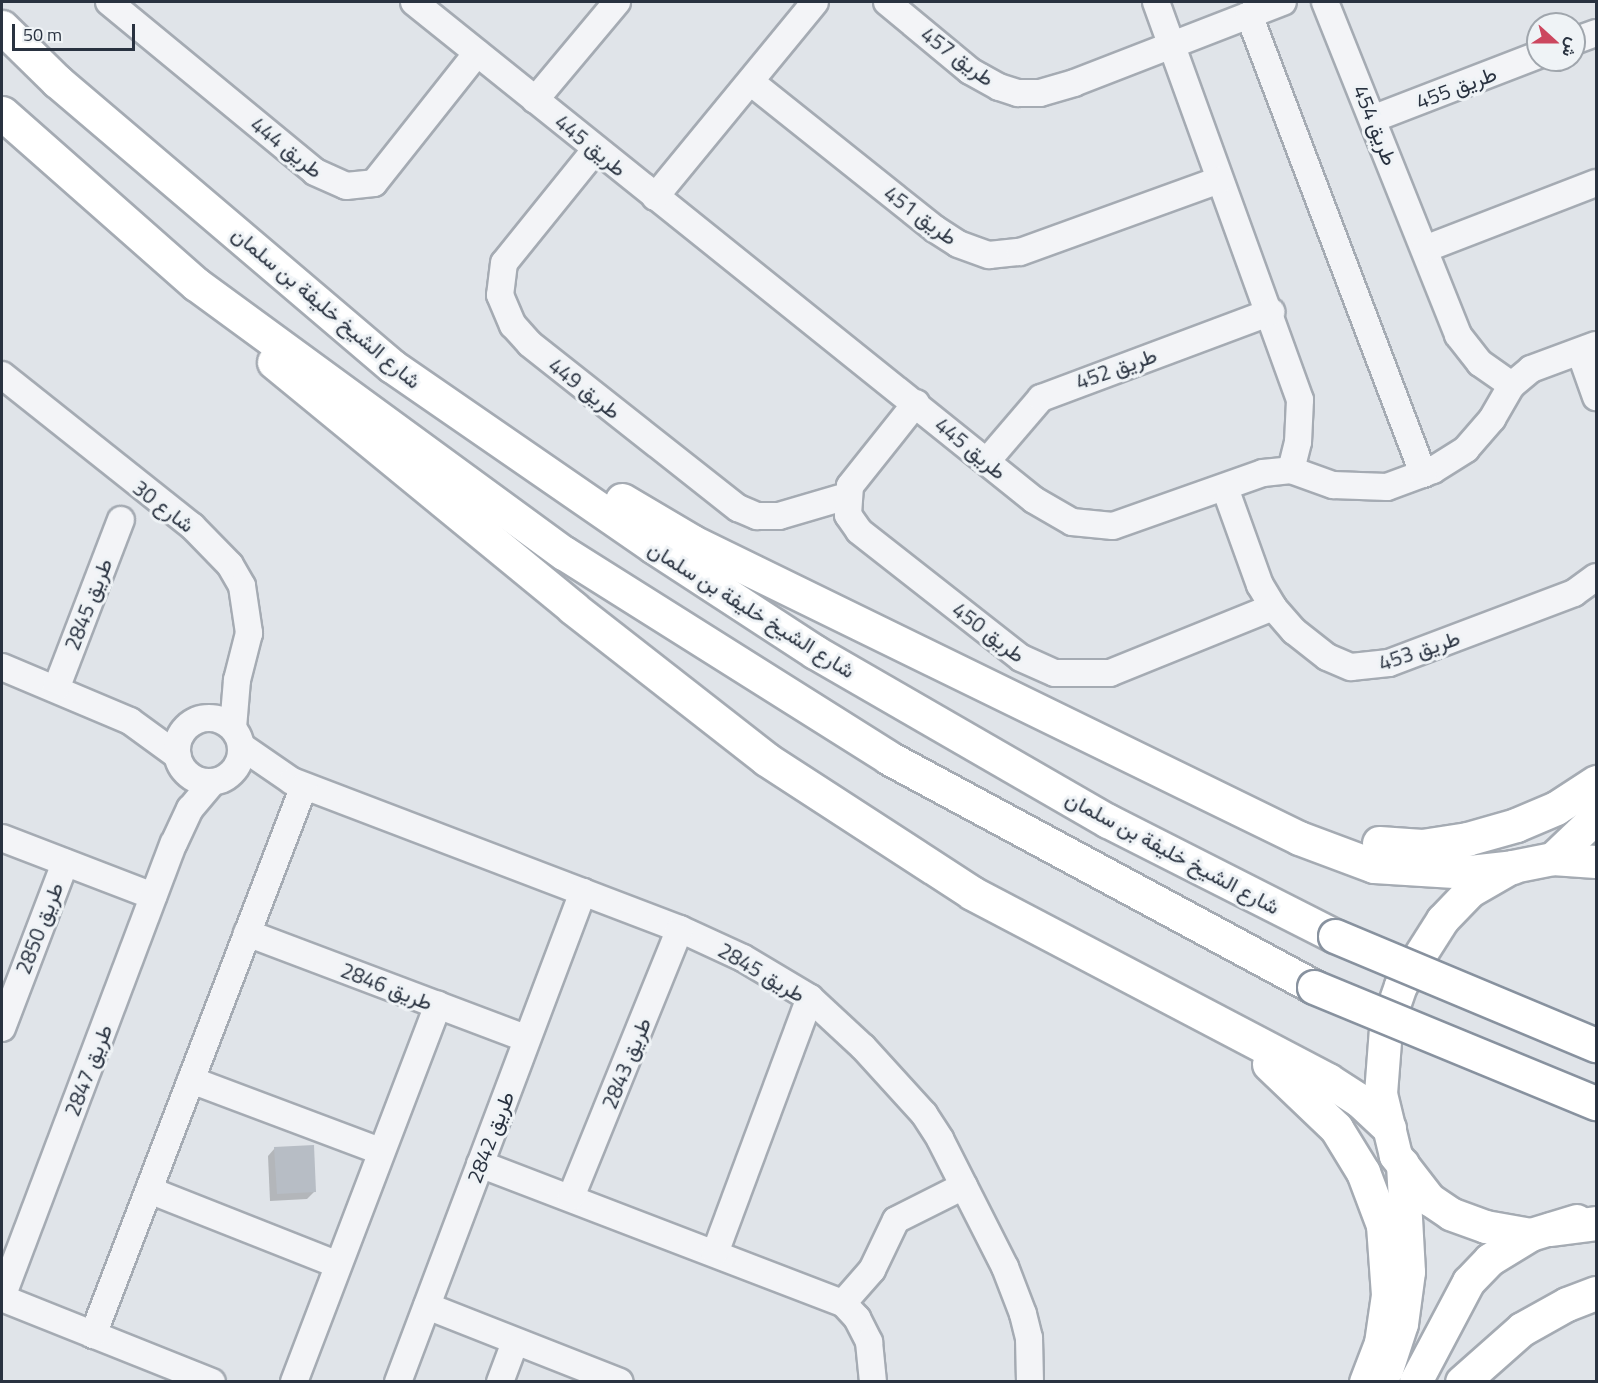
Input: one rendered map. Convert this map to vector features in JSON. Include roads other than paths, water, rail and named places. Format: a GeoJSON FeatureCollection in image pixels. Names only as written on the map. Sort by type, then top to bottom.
{"type":"FeatureCollection","features":[{"type":"Feature","properties":{"kind":"highway","name":"شارع الشيخ خليفة بن سلمان"},"geometry":{"type":"LineString","coordinates":[[2,27],[57,81],[320,301],[392,366],[654,547],[815,652],[1108,821],[1335,936],[1596,1045]]}},
{"type":"Feature","properties":{"kind":"highway"},"geometry":{"type":"LineString","coordinates":[[2,113],[196,284],[296,384],[573,608],[766,759],[972,893],[1210,1021],[1328,1080],[1359,1100],[1389,1128]]}},
{"type":"Feature","properties":{"kind":"highway"},"geometry":{"type":"LineString","coordinates":[[196,284],[564,553],[784,694],[1067,857],[1314,987],[1596,1103]]}},
{"type":"Feature","properties":{"kind":"highway"},"geometry":{"type":"LineString","coordinates":[[320,301],[406,354],[544,453],[693,542],[1299,838],[1374,866],[1470,872],[1513,867]]}},
{"type":"Feature","properties":{"kind":"highway"},"geometry":{"type":"LineString","coordinates":[[1163,773],[1307,827],[1376,843],[1422,846],[1467,839],[1516,825],[1556,808],[1596,782]]}},
{"type":"Feature","properties":{"kind":"highway"},"geometry":{"type":"LineString","coordinates":[[1210,1021],[1282,1074],[1321,1110],[1363,1172],[1383,1225],[1388,1295],[1382,1343],[1366,1382]]}},
{"type":"Feature","properties":{"kind":"highway"},"geometry":{"type":"LineString","coordinates":[[1540,1232],[1596,1223]]}},
{"type":"Feature","properties":{"kind":"highway"},"geometry":{"type":"LineString","coordinates":[[1462,1382],[1522,1329],[1567,1304],[1596,1293]]}},
{"type":"Feature","properties":{"kind":"main road"},"geometry":{"type":"LineString","coordinates":[[1553,859],[1596,818]]}},
{"type":"Feature","properties":{"kind":"main road"},"geometry":{"type":"LineString","coordinates":[[1540,1232],[1486,1227],[1450,1214],[1430,1200],[1402,1164],[1396,1156],[1381,1094],[1386,1029],[1401,986],[1443,920],[1471,891],[1513,867],[1553,859],[1596,862]]}},
{"type":"Feature","properties":{"kind":"main road"},"geometry":{"type":"LineString","coordinates":[[1381,1382],[1402,1323],[1409,1272],[1402,1164]]}},
{"type":"Feature","properties":{"kind":"main road"},"geometry":{"type":"LineString","coordinates":[[1416,1382],[1469,1282],[1490,1260],[1540,1232],[1579,1221],[1596,1210]]}},
{"type":"Feature","properties":{"kind":"street","name":"طريق 444"},"geometry":{"type":"LineString","coordinates":[[109,2],[315,172],[346,186],[374,183],[477,53]]}},
{"type":"Feature","properties":{"kind":"street"},"geometry":{"type":"LineString","coordinates":[[536,100],[617,2]]}},
{"type":"Feature","properties":{"kind":"street"},"geometry":{"type":"LineString","coordinates":[[655,197],[752,83],[815,2]]}},
{"type":"Feature","properties":{"kind":"street","name":"طريق 457"},"geometry":{"type":"LineString","coordinates":[[887,2],[970,71],[1018,93],[1040,93],[1074,83],[1283,2]]}},
{"type":"Feature","properties":{"kind":"street"},"geometry":{"type":"LineString","coordinates":[[1156,2],[1219,180],[1271,312],[1300,400],[1298,442],[1291,470]]}},
{"type":"Feature","properties":{"kind":"street","name":"طريق 454"},"geometry":{"type":"LineString","coordinates":[[1325,2],[1375,118],[1458,335],[1480,363],[1512,386]]}},
{"type":"Feature","properties":{"kind":"street","name":"طريق 445"},"geometry":{"type":"LineString","coordinates":[[427,6],[477,53],[655,197],[916,403],[1034,500],[1072,522],[1092,526],[1113,526],[1225,488],[1263,472],[1291,470],[1333,484],[1359,488],[1387,487],[1423,474],[1466,449],[1492,419],[1512,386],[1531,369],[1588,348]]}},
{"type":"Feature","properties":{"kind":"street"},"geometry":{"type":"LineString","coordinates":[[1249,15],[1423,474]]}},
{"type":"Feature","properties":{"kind":"street","name":"طريق 455"},"geometry":{"type":"LineString","coordinates":[[1375,118],[1526,60]]}},
{"type":"Feature","properties":{"kind":"street","name":"طريق 451"},"geometry":{"type":"LineString","coordinates":[[752,83],[935,229],[958,244],[989,255],[1020,252],[1219,180]]}},
{"type":"Feature","properties":{"kind":"street","name":"طريق 449"},"geometry":{"type":"LineString","coordinates":[[596,149],[504,263],[500,295],[513,325],[530,344],[738,508],[757,516],[779,516],[847,496]]}},
{"type":"Feature","properties":{"kind":"street"},"geometry":{"type":"LineString","coordinates":[[1425,249],[1596,183]]}},
{"type":"Feature","properties":{"kind":"street","name":"طريق 452"},"geometry":{"type":"LineString","coordinates":[[987,461],[1041,398],[1271,312]]}},
{"type":"Feature","properties":{"kind":"street"},"geometry":{"type":"LineString","coordinates":[[1588,348],[1596,397]]}},
{"type":"Feature","properties":{"kind":"street","name":"شارع 30"},"geometry":{"type":"LineString","coordinates":[[2,375],[218,549],[242,586],[247,607],[249,633],[237,680],[237,737]]}},
{"type":"Feature","properties":{"kind":"street"},"geometry":{"type":"LineString","coordinates":[[847,496],[855,478],[916,403]]}},
{"type":"Feature","properties":{"kind":"street","name":"طريق 453"},"geometry":{"type":"LineString","coordinates":[[1225,488],[1260,585],[1273,607],[1294,631],[1327,657],[1364,668],[1389,663],[1574,593],[1596,577]]}},
{"type":"Feature","properties":{"kind":"street","name":"طريق 450"},"geometry":{"type":"LineString","coordinates":[[847,496],[848,515],[859,531],[1021,658],[1055,673],[1110,673],[1273,607]]}},
{"type":"Feature","properties":{"kind":"street","name":"طريق 2845"},"geometry":{"type":"LineString","coordinates":[[56,689],[121,520]]}},
{"type":"Feature","properties":{"kind":"street"},"geometry":{"type":"LineString","coordinates":[[2,668],[130,721],[198,780],[222,778],[239,761],[237,737],[199,721],[130,721]]}},
{"type":"Feature","properties":{"kind":"street","name":"شارع 30"},"geometry":{"type":"LineString","coordinates":[[199,721],[237,680]]}},
{"type":"Feature","properties":{"kind":"street"},"geometry":{"type":"LineString","coordinates":[[181,763],[180,738],[199,721]]}},
{"type":"Feature","properties":{"kind":"street","name":"طريق 2845"},"geometry":{"type":"LineString","coordinates":[[237,737],[298,783],[681,929],[742,958],[810,999],[863,1047],[924,1114],[964,1186],[1005,1268],[1023,1314],[1029,1338],[1030,1382]]}},
{"type":"Feature","properties":{"kind":"street","name":"طريق 2847"},"geometry":{"type":"LineString","coordinates":[[174,843],[183,807],[181,763]]}},
{"type":"Feature","properties":{"kind":"street","name":"طريق 2845"},"geometry":{"type":"LineString","coordinates":[[222,778],[298,783]]}},
{"type":"Feature","properties":{"kind":"street","name":"طريق 2847"},"geometry":{"type":"LineString","coordinates":[[2,1297],[174,843],[190,809],[222,778]]}},
{"type":"Feature","properties":{"kind":"street"},"geometry":{"type":"LineString","coordinates":[[93,1335],[247,933],[298,783]]}},
{"type":"Feature","properties":{"kind":"street"},"geometry":{"type":"LineString","coordinates":[[2,838],[153,896]]}},
{"type":"Feature","properties":{"kind":"street","name":"طريق 2850"},"geometry":{"type":"LineString","coordinates":[[2,1028],[65,862]]}},
{"type":"Feature","properties":{"kind":"street","name":"طريق 2842"},"geometry":{"type":"LineString","coordinates":[[398,1382],[582,892]]}},
{"type":"Feature","properties":{"kind":"street","name":"طريق 2843"},"geometry":{"type":"LineString","coordinates":[[571,1197],[681,929]]}},
{"type":"Feature","properties":{"kind":"street","name":"طريق 2846"},"geometry":{"type":"LineString","coordinates":[[247,933],[527,1039]]}},
{"type":"Feature","properties":{"kind":"street"},"geometry":{"type":"LineString","coordinates":[[715,1253],[810,999]]}},
{"type":"Feature","properties":{"kind":"street"},"geometry":{"type":"LineString","coordinates":[[294,1382],[380,1150],[438,1005]]}},
{"type":"Feature","properties":{"kind":"street"},"geometry":{"type":"LineString","coordinates":[[191,1080],[380,1150]]}},
{"type":"Feature","properties":{"kind":"street"},"geometry":{"type":"LineString","coordinates":[[480,1164],[843,1303],[857,1318],[870,1342],[873,1382]]}},
{"type":"Feature","properties":{"kind":"street"},"geometry":{"type":"LineString","coordinates":[[843,1303],[872,1270],[896,1220],[964,1186]]}},
{"type":"Feature","properties":{"kind":"street"},"geometry":{"type":"LineString","coordinates":[[149,1190],[338,1265]]}},
{"type":"Feature","properties":{"kind":"street"},"geometry":{"type":"LineString","coordinates":[[2,1297],[212,1382]]}},
{"type":"Feature","properties":{"kind":"street"},"geometry":{"type":"LineString","coordinates":[[427,1306],[620,1382]]}},
{"type":"Feature","properties":{"kind":"street"},"geometry":{"type":"LineString","coordinates":[[500,1382],[515,1342]]}}]}
